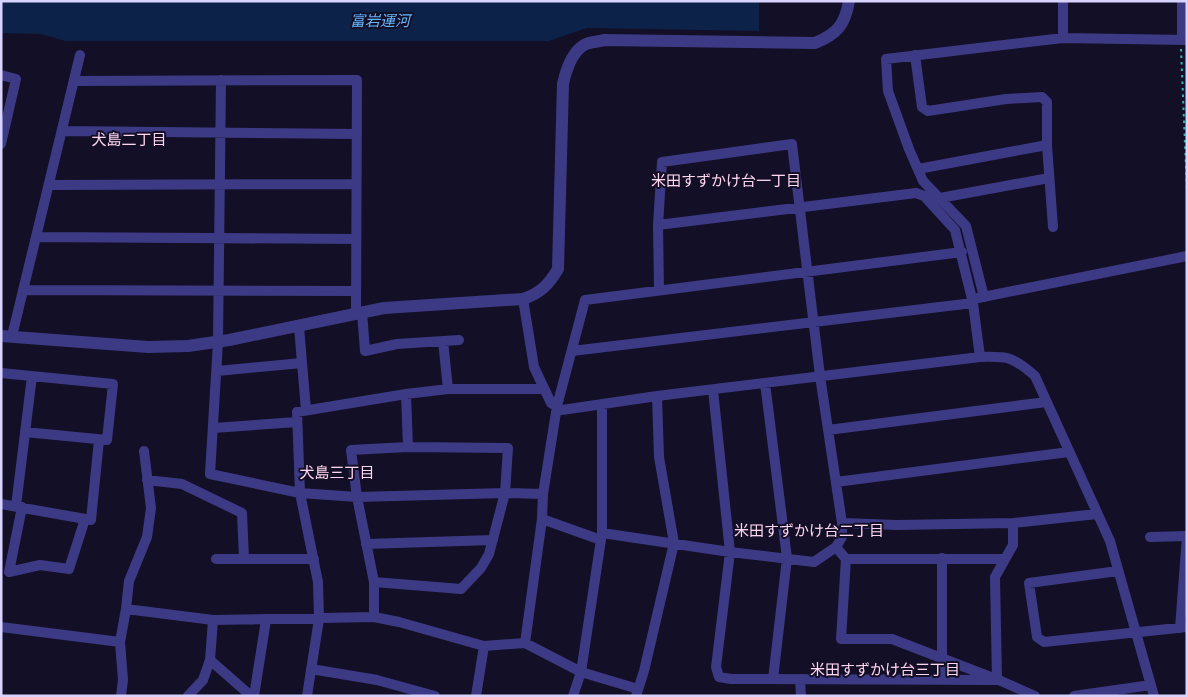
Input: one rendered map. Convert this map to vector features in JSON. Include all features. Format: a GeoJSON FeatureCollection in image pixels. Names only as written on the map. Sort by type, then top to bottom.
{"type":"FeatureCollection","features":[{"type":"Feature","properties":{"kind":"street"},"geometry":{"type":"LineString","coordinates":[[80,55],[23,290],[7,336],[148,347],[188,346],[298,327],[384,308],[524,299],[533,296],[550,283],[558,269],[563,84],[566,70],[573,57],[584,45],[604,40],[815,43],[827,38],[838,30],[847,16],[849,1]]}},
{"type":"Feature","properties":{"kind":"street"},"geometry":{"type":"LineString","coordinates":[[1063,1],[1063,38]]}},
{"type":"Feature","properties":{"kind":"street"},"geometry":{"type":"LineString","coordinates":[[984,297],[966,226],[924,181],[909,149],[888,91],[886,58],[1063,38],[1184,39],[1182,1]]}},
{"type":"Feature","properties":{"kind":"street"},"geometry":{"type":"LineString","coordinates":[[916,55],[922,107],[928,111],[1006,99],[1042,97],[1047,102],[1047,145],[1053,226]]}},
{"type":"Feature","properties":{"kind":"street"},"geometry":{"type":"LineString","coordinates":[[1,75],[16,79],[2,141]]}},
{"type":"Feature","properties":{"kind":"street"},"geometry":{"type":"LineString","coordinates":[[221,80],[218,342],[210,474],[300,493],[357,497],[505,493],[542,494]]}},
{"type":"Feature","properties":{"kind":"street"},"geometry":{"type":"LineString","coordinates":[[74,81],[357,80],[356,291],[365,351],[397,344],[459,340]]}},
{"type":"Feature","properties":{"kind":"street"},"geometry":{"type":"LineString","coordinates":[[62,131],[356,134]]}},
{"type":"Feature","properties":{"kind":"street"},"geometry":{"type":"LineString","coordinates":[[542,519],[601,536],[674,543],[814,562],[836,547],[842,537],[842,523],[820,376],[815,322],[792,144],[662,162],[658,225],[660,290]]}},
{"type":"Feature","properties":{"kind":"street"},"geometry":{"type":"LineString","coordinates":[[918,169],[1047,145]]}},
{"type":"Feature","properties":{"kind":"street"},"geometry":{"type":"LineString","coordinates":[[940,198],[1050,178]]}},
{"type":"Feature","properties":{"kind":"street"},"geometry":{"type":"LineString","coordinates":[[49,185],[356,184]]}},
{"type":"Feature","properties":{"kind":"street"},"geometry":{"type":"LineString","coordinates":[[658,225],[916,193],[924,196],[955,230],[973,301],[980,358]]}},
{"type":"Feature","properties":{"kind":"street"},"geometry":{"type":"LineString","coordinates":[[36,237],[356,239]]}},
{"type":"Feature","properties":{"kind":"street"},"geometry":{"type":"LineString","coordinates":[[525,643],[542,519],[542,494],[557,406],[585,300],[962,252]]}},
{"type":"Feature","properties":{"kind":"street"},"geometry":{"type":"LineString","coordinates":[[572,351],[973,301],[984,297],[1187,256]]}},
{"type":"Feature","properties":{"kind":"street"},"geometry":{"type":"LineString","coordinates":[[23,290],[356,291]]}},
{"type":"Feature","properties":{"kind":"street"},"geometry":{"type":"LineString","coordinates":[[524,299],[534,367],[551,403],[562,410],[657,396],[980,358],[1004,356],[1020,363],[1035,376],[1110,541],[1154,696]]}},
{"type":"Feature","properties":{"kind":"street"},"geometry":{"type":"LineString","coordinates":[[298,327],[306,410]]}},
{"type":"Feature","properties":{"kind":"street"},"geometry":{"type":"LineString","coordinates":[[443,341],[448,389]]}},
{"type":"Feature","properties":{"kind":"street"},"geometry":{"type":"LineString","coordinates":[[217,371],[302,363]]}},
{"type":"Feature","properties":{"kind":"street"},"geometry":{"type":"LineString","coordinates":[[1,373],[113,384],[107,440],[25,432]]}},
{"type":"Feature","properties":{"kind":"street"},"geometry":{"type":"LineString","coordinates":[[32,376],[19,507],[9,572],[40,565],[69,569],[85,519]]}},
{"type":"Feature","properties":{"kind":"street"},"geometry":{"type":"LineString","coordinates":[[765,383],[788,558],[772,679]]}},
{"type":"Feature","properties":{"kind":"street"},"geometry":{"type":"LineString","coordinates":[[307,696],[319,619],[318,582],[300,493],[297,412],[448,389],[544,388]]}},
{"type":"Feature","properties":{"kind":"street"},"geometry":{"type":"LineString","coordinates":[[713,390],[730,552],[716,667],[719,677],[731,679],[997,680]]}},
{"type":"Feature","properties":{"kind":"street"},"geometry":{"type":"LineString","coordinates":[[406,394],[408,447]]}},
{"type":"Feature","properties":{"kind":"street"},"geometry":{"type":"LineString","coordinates":[[126,609],[213,620],[374,617],[399,622],[484,646],[525,643],[581,672],[637,692],[674,543],[659,457],[657,396]]}},
{"type":"Feature","properties":{"kind":"street"},"geometry":{"type":"LineString","coordinates":[[828,430],[1046,402]]}},
{"type":"Feature","properties":{"kind":"street"},"geometry":{"type":"LineString","coordinates":[[574,696],[581,672],[601,536],[602,404]]}},
{"type":"Feature","properties":{"kind":"street"},"geometry":{"type":"LineString","coordinates":[[213,428],[297,422]]}},
{"type":"Feature","properties":{"kind":"street"},"geometry":{"type":"LineString","coordinates":[[1,504],[91,520],[100,440]]}},
{"type":"Feature","properties":{"kind":"street"},"geometry":{"type":"LineString","coordinates":[[374,582],[461,589],[482,568],[489,554],[505,493],[508,448],[408,447],[351,450],[357,497],[374,582],[374,617]]}},
{"type":"Feature","properties":{"kind":"street"},"geometry":{"type":"LineString","coordinates":[[121,696],[123,680],[120,642],[126,609],[128,580],[148,537],[151,508],[144,451]]}},
{"type":"Feature","properties":{"kind":"street"},"geometry":{"type":"LineString","coordinates":[[836,482],[1069,452]]}},
{"type":"Feature","properties":{"kind":"street"},"geometry":{"type":"LineString","coordinates":[[147,480],[182,484],[242,513],[244,559]]}},
{"type":"Feature","properties":{"kind":"street"},"geometry":{"type":"LineString","coordinates":[[842,523],[897,525],[1013,523],[1097,514]]}},
{"type":"Feature","properties":{"kind":"street"},"geometry":{"type":"LineString","coordinates":[[997,680],[995,577],[1013,545],[1013,523]]}},
{"type":"Feature","properties":{"kind":"street"},"geometry":{"type":"LineString","coordinates":[[1118,571],[1029,582],[1037,637],[1044,642],[1183,628],[1187,537],[1150,537]]}},
{"type":"Feature","properties":{"kind":"street"},"geometry":{"type":"LineString","coordinates":[[366,544],[493,540]]}},
{"type":"Feature","properties":{"kind":"street"},"geometry":{"type":"LineString","coordinates":[[836,547],[846,559],[841,639],[892,639],[1001,681],[1034,696]]}},
{"type":"Feature","properties":{"kind":"street"},"geometry":{"type":"LineString","coordinates":[[942,558],[942,680]]}},
{"type":"Feature","properties":{"kind":"street"},"geometry":{"type":"LineString","coordinates":[[216,559],[314,559]]}},
{"type":"Feature","properties":{"kind":"street"},"geometry":{"type":"LineString","coordinates":[[846,559],[1005,559]]}},
{"type":"Feature","properties":{"kind":"street"},"geometry":{"type":"LineString","coordinates":[[188,696],[203,680],[210,660],[213,620]]}},
{"type":"Feature","properties":{"kind":"street"},"geometry":{"type":"LineString","coordinates":[[253,696],[266,620]]}},
{"type":"Feature","properties":{"kind":"street"},"geometry":{"type":"LineString","coordinates":[[1,627],[120,642]]}},
{"type":"Feature","properties":{"kind":"street"},"geometry":{"type":"LineString","coordinates":[[476,696],[484,646]]}},
{"type":"Feature","properties":{"kind":"street"},"geometry":{"type":"LineString","coordinates":[[210,660],[253,696]]}},
{"type":"Feature","properties":{"kind":"street"},"geometry":{"type":"LineString","coordinates":[[312,669],[377,680],[435,696]]}},
{"type":"Feature","properties":{"kind":"street"},"geometry":{"type":"LineString","coordinates":[[800,679],[801,696]]}},
{"type":"Feature","properties":{"kind":"street"},"geometry":{"type":"LineString","coordinates":[[1074,696],[1151,685]]}},
{"type":"Feature","properties":{"kind":"path"},"geometry":{"type":"LineString","coordinates":[[1184,39],[1181,56],[1187,191]]}},
{"type":"Feature","properties":{"kind":"water","name":"富岩運河"},"geometry":{"type":"Polygon","coordinates":[[[1,1],[759,1],[759,31],[587,28],[549,41],[65,41],[41,34],[1,33],[1,1]]]}},
{"type":"Feature","properties":{"kind":"district","name":"犬島二丁目"},"geometry":{"type":"Point","coordinates":[129,140]}},
{"type":"Feature","properties":{"kind":"district","name":"米田すずかけ台一丁目"},"geometry":{"type":"Point","coordinates":[726,181]}},
{"type":"Feature","properties":{"kind":"district","name":"犬島三丁目"},"geometry":{"type":"Point","coordinates":[337,473]}},
{"type":"Feature","properties":{"kind":"district","name":"米田すずかけ台二丁目"},"geometry":{"type":"Point","coordinates":[809,531]}},
{"type":"Feature","properties":{"kind":"district","name":"米田すずかけ台三丁目"},"geometry":{"type":"Point","coordinates":[885,670]}}]}
